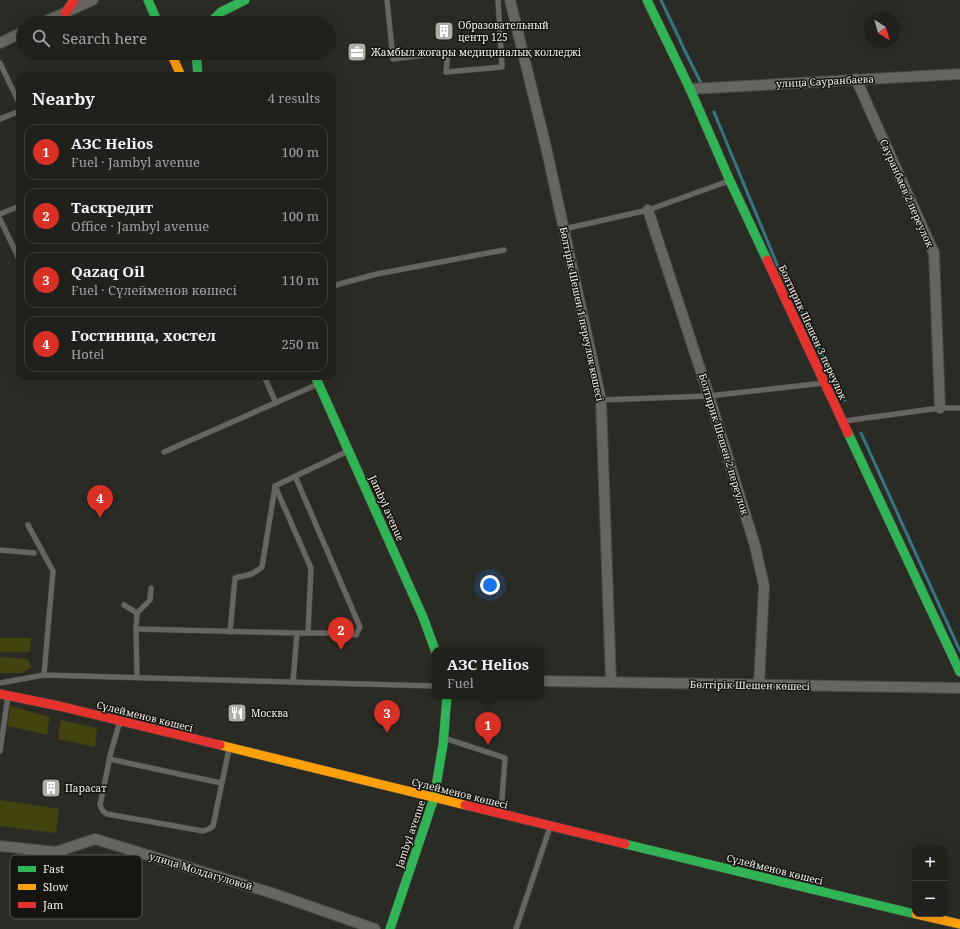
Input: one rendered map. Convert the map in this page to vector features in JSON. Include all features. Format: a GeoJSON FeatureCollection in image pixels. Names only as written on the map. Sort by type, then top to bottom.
{"type":"FeatureCollection","features":[{"type":"Feature","properties":{"kind":"main road"},"geometry":{"type":"LineString","coordinates":[[65,13],[74,0]]}},
{"type":"Feature","properties":{"kind":"main road"},"geometry":{"type":"LineString","coordinates":[[148,0],[155,16]]}},
{"type":"Feature","properties":{"kind":"main road"},"geometry":{"type":"LineString","coordinates":[[217,16],[232,6],[245,0]]}},
{"type":"Feature","properties":{"kind":"main road","name":"Болтирик Шешен 3 переулок"},"geometry":{"type":"LineString","coordinates":[[647,0],[690,89],[730,181],[960,672]]}},
{"type":"Feature","properties":{"kind":"main road"},"geometry":{"type":"LineString","coordinates":[[174,60],[179,72]]}},
{"type":"Feature","properties":{"kind":"main road"},"geometry":{"type":"LineString","coordinates":[[197,60],[198,72]]}},
{"type":"Feature","properties":{"kind":"main road","name":"Jambyl avenue"},"geometry":{"type":"LineString","coordinates":[[317,380],[423,617],[434,647]]}},
{"type":"Feature","properties":{"kind":"main road","name":"Сүлейменов көшесі"},"geometry":{"type":"LineString","coordinates":[[4,695],[59,706],[912,913]]}},
{"type":"Feature","properties":{"kind":"main road","name":"Jambyl avenue"},"geometry":{"type":"LineString","coordinates":[[390,929],[434,798],[443,738],[447,699]]}},
{"type":"Feature","properties":{"kind":"main road"},"geometry":{"type":"LineString","coordinates":[[934,929],[938,919],[960,914]]}},
{"type":"Feature","properties":{"kind":"main road","name":"Сүлейменов көшесі"},"geometry":{"type":"LineString","coordinates":[[929,917],[960,924]]}},
{"type":"Feature","properties":{"kind":"street"},"geometry":{"type":"LineString","coordinates":[[58,16],[93,0]]}},
{"type":"Feature","properties":{"kind":"street","name":"Бөлтірік Шешен 1 переулок көшесі"},"geometry":{"type":"LineString","coordinates":[[510,0],[546,147],[601,400],[611,682]]}},
{"type":"Feature","properties":{"kind":"street"},"geometry":{"type":"LineString","coordinates":[[0,43],[16,35]]}},
{"type":"Feature","properties":{"kind":"street","name":"улица Сауранбаева"},"geometry":{"type":"LineString","coordinates":[[690,89],[960,74]]}},
{"type":"Feature","properties":{"kind":"street","name":"Сауранбаев 2 переулок"},"geometry":{"type":"LineString","coordinates":[[856,79],[934,253],[940,408]]}},
{"type":"Feature","properties":{"kind":"street","name":"Болтирик Шешен 2 переулок"},"geometry":{"type":"LineString","coordinates":[[648,210],[709,396],[755,546],[764,586],[759,685]]}},
{"type":"Feature","properties":{"kind":"street","name":"Бөлтірік Шешен көшесі"},"geometry":{"type":"LineString","coordinates":[[544,681],[960,688]]}},
{"type":"Feature","properties":{"kind":"street","name":"улица Молдагуловой"},"geometry":{"type":"LineString","coordinates":[[0,846],[56,852],[95,839],[272,893],[375,929]]}},
{"type":"Feature","properties":{"kind":"lane"},"geometry":{"type":"LineString","coordinates":[[387,0],[393,59],[448,52],[446,72],[502,66],[498,0]]}},
{"type":"Feature","properties":{"kind":"lane"},"geometry":{"type":"LineString","coordinates":[[0,63],[16,97]]}},
{"type":"Feature","properties":{"kind":"lane"},"geometry":{"type":"LineString","coordinates":[[0,119],[16,113]]}},
{"type":"Feature","properties":{"kind":"lane"},"geometry":{"type":"LineString","coordinates":[[564,229],[648,210],[730,181]]}},
{"type":"Feature","properties":{"kind":"lane"},"geometry":{"type":"LineString","coordinates":[[0,214],[16,208]]}},
{"type":"Feature","properties":{"kind":"lane"},"geometry":{"type":"LineString","coordinates":[[0,219],[16,253]]}},
{"type":"Feature","properties":{"kind":"lane"},"geometry":{"type":"LineString","coordinates":[[336,285],[377,274],[504,250]]}},
{"type":"Feature","properties":{"kind":"lane"},"geometry":{"type":"LineString","coordinates":[[266,380],[276,402]]}},
{"type":"Feature","properties":{"kind":"lane"},"geometry":{"type":"LineString","coordinates":[[164,452],[276,402],[317,380]]}},
{"type":"Feature","properties":{"kind":"lane"},"geometry":{"type":"LineString","coordinates":[[601,400],[709,396],[825,383]]}},
{"type":"Feature","properties":{"kind":"lane"},"geometry":{"type":"LineString","coordinates":[[843,421],[940,408],[960,408]]}},
{"type":"Feature","properties":{"kind":"lane"},"geometry":{"type":"LineString","coordinates":[[275,486],[349,451]]}},
{"type":"Feature","properties":{"kind":"lane"},"geometry":{"type":"LineString","coordinates":[[136,629],[308,634],[338,633],[356,635],[360,627],[295,476]]}},
{"type":"Feature","properties":{"kind":"lane"},"geometry":{"type":"LineString","coordinates":[[230,632],[235,578],[252,574],[262,568],[275,486]]}},
{"type":"Feature","properties":{"kind":"lane"},"geometry":{"type":"LineString","coordinates":[[275,486],[311,568],[308,634]]}},
{"type":"Feature","properties":{"kind":"lane"},"geometry":{"type":"LineString","coordinates":[[28,525],[53,571],[44,675]]}},
{"type":"Feature","properties":{"kind":"lane"},"geometry":{"type":"LineString","coordinates":[[0,550],[34,553]]}},
{"type":"Feature","properties":{"kind":"lane"},"geometry":{"type":"LineString","coordinates":[[137,677],[137,613],[150,600],[151,588]]}},
{"type":"Feature","properties":{"kind":"lane"},"geometry":{"type":"LineString","coordinates":[[124,605],[137,613]]}},
{"type":"Feature","properties":{"kind":"lane"},"geometry":{"type":"LineString","coordinates":[[293,682],[297,633]]}},
{"type":"Feature","properties":{"kind":"lane"},"geometry":{"type":"LineString","coordinates":[[0,683],[44,675],[432,686]]}},
{"type":"Feature","properties":{"kind":"lane"},"geometry":{"type":"LineString","coordinates":[[0,751],[4,695]]}},
{"type":"Feature","properties":{"kind":"lane"},"geometry":{"type":"LineString","coordinates":[[120,721],[109,759],[100,805],[103,811],[107,814],[203,831],[209,829],[213,826],[230,748]]}},
{"type":"Feature","properties":{"kind":"lane"},"geometry":{"type":"LineString","coordinates":[[443,738],[505,758],[501,814]]}},
{"type":"Feature","properties":{"kind":"lane"},"geometry":{"type":"LineString","coordinates":[[109,759],[221,784]]}},
{"type":"Feature","properties":{"kind":"lane"},"geometry":{"type":"LineString","coordinates":[[516,929],[550,826]]}},
{"type":"Feature","properties":{"kind":"shaded area"},"geometry":{"type":"Polygon","coordinates":[[[0,638],[31,638],[30,652],[0,652],[0,638]]]}},
{"type":"Feature","properties":{"kind":"shaded area"},"geometry":{"type":"Polygon","coordinates":[[[0,657],[28,659],[31,667],[22,673],[0,673],[0,657]]]}},
{"type":"Feature","properties":{"kind":"shaded area"},"geometry":{"type":"Polygon","coordinates":[[[10,706],[50,717],[47,729],[48,735],[8,726],[10,706]]]}},
{"type":"Feature","properties":{"kind":"shaded area"},"geometry":{"type":"Polygon","coordinates":[[[61,720],[97,728],[95,747],[58,739],[61,720]]]}},
{"type":"Feature","properties":{"kind":"shaded area"},"geometry":{"type":"Polygon","coordinates":[[[0,800],[59,809],[56,833],[0,826],[0,800]]]}},
{"type":"Feature","properties":{"kind":"waterway"},"geometry":{"type":"LineString","coordinates":[[661,0],[701,83]]}},
{"type":"Feature","properties":{"kind":"waterway"},"geometry":{"type":"LineString","coordinates":[[714,112],[779,269],[845,400]]}},
{"type":"Feature","properties":{"kind":"waterway"},"geometry":{"type":"LineString","coordinates":[[861,433],[960,651]]}},
{"type":"Feature","properties":{"kind":"traffic: fast"},"geometry":{"type":"LineString","coordinates":[[148,0],[155,16]]}},
{"type":"Feature","properties":{"kind":"traffic: fast"},"geometry":{"type":"LineString","coordinates":[[217,16],[221,12],[245,0]]}},
{"type":"Feature","properties":{"kind":"traffic: fast"},"geometry":{"type":"LineString","coordinates":[[647,0],[690,89],[730,181],[767,260]]}},
{"type":"Feature","properties":{"kind":"traffic: fast"},"geometry":{"type":"LineString","coordinates":[[197,60],[198,72]]}},
{"type":"Feature","properties":{"kind":"traffic: fast"},"geometry":{"type":"LineString","coordinates":[[317,380],[423,617],[434,647]]}},
{"type":"Feature","properties":{"kind":"traffic: fast"},"geometry":{"type":"LineString","coordinates":[[848,433],[960,672]]}},
{"type":"Feature","properties":{"kind":"traffic: fast"},"geometry":{"type":"LineString","coordinates":[[390,929],[434,798],[443,745],[447,699]]}},
{"type":"Feature","properties":{"kind":"traffic: fast"},"geometry":{"type":"LineString","coordinates":[[625,844],[912,913]]}},
{"type":"Feature","properties":{"kind":"traffic: slow"},"geometry":{"type":"LineString","coordinates":[[174,60],[179,72]]}},
{"type":"Feature","properties":{"kind":"traffic: slow"},"geometry":{"type":"LineString","coordinates":[[220,745],[465,805]]}},
{"type":"Feature","properties":{"kind":"traffic: slow"},"geometry":{"type":"LineString","coordinates":[[929,917],[960,924]]}},
{"type":"Feature","properties":{"kind":"traffic: jam"},"geometry":{"type":"LineString","coordinates":[[65,13],[74,0]]}},
{"type":"Feature","properties":{"kind":"traffic: jam"},"geometry":{"type":"LineString","coordinates":[[767,260],[848,433]]}},
{"type":"Feature","properties":{"kind":"traffic: jam"},"geometry":{"type":"LineString","coordinates":[[0,694],[59,706],[220,745]]}},
{"type":"Feature","properties":{"kind":"traffic: jam"},"geometry":{"type":"LineString","coordinates":[[465,805],[625,844]]}},
{"type":"Feature","properties":{"kind":"place","name":"Образовательный центр 125"},"geometry":{"type":"Point","coordinates":[444,31]}},
{"type":"Feature","properties":{"kind":"place","name":"Жамбыл жоғары медициналық колледжі"},"geometry":{"type":"Point","coordinates":[357,52]}},
{"type":"Feature","properties":{"kind":"place","name":"Гостиница, хостел"},"geometry":{"type":"Point","coordinates":[100,518]}},
{"type":"Feature","properties":{"kind":"place","name":"Таскредит"},"geometry":{"type":"Point","coordinates":[341,650]}},
{"type":"Feature","properties":{"kind":"place","name":"Москва"},"geometry":{"type":"Point","coordinates":[237,713]}},
{"type":"Feature","properties":{"kind":"place","name":"Qazaq Oil"},"geometry":{"type":"Point","coordinates":[387,733]}},
{"type":"Feature","properties":{"kind":"place","name":"АЗС Helios"},"geometry":{"type":"Point","coordinates":[488,745]}},
{"type":"Feature","properties":{"kind":"place","name":"Парасат"},"geometry":{"type":"Point","coordinates":[51,788]}}]}
